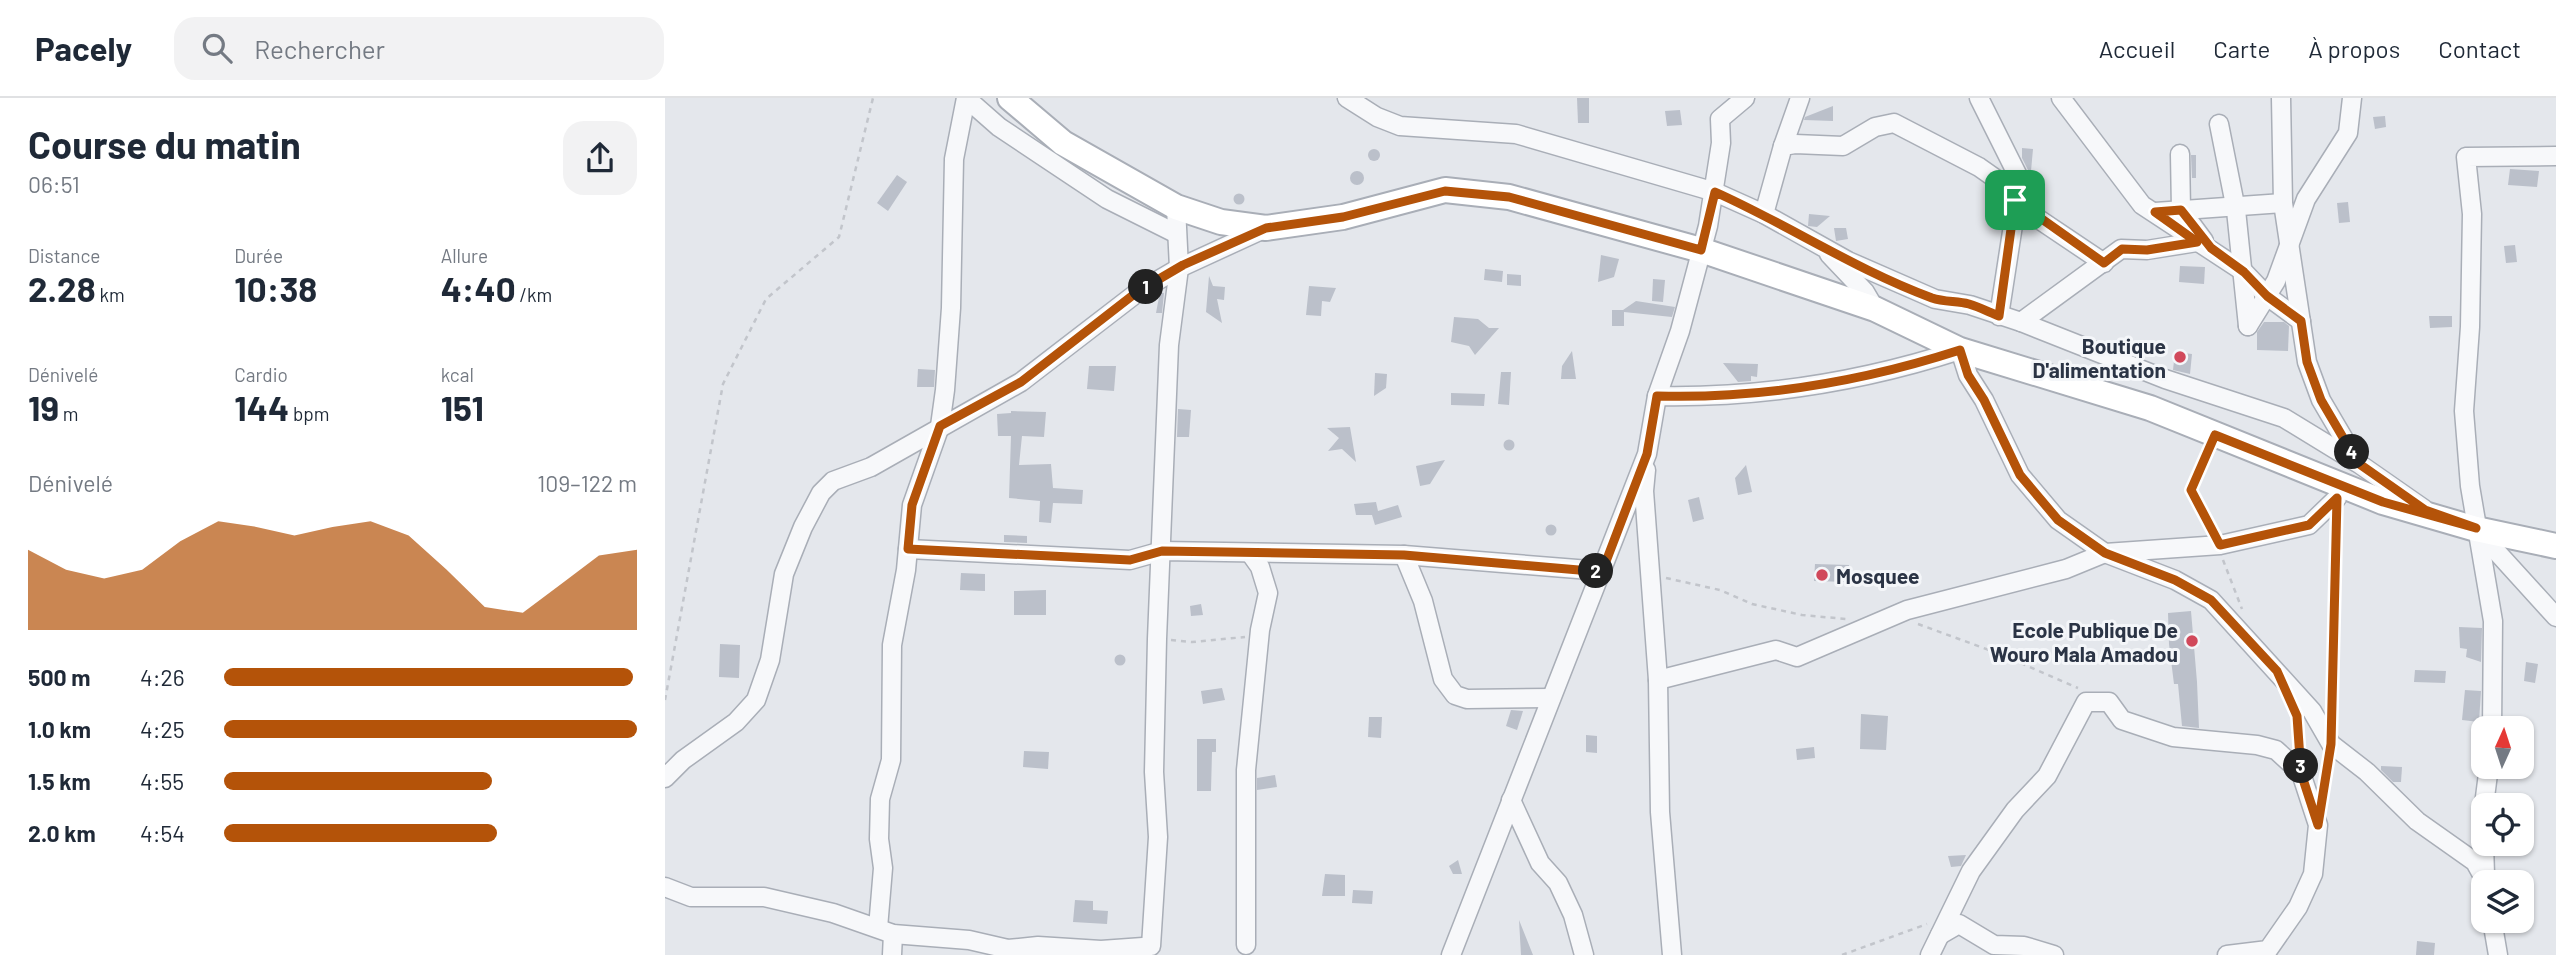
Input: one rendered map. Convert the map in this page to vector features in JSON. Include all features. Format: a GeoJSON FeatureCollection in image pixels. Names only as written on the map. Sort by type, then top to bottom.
{"type":"FeatureCollection","features":[{"type":"Feature","properties":{"kind":"main road"},"geometry":{"type":"LineString","coordinates":[[1010,98],[1063,143],[1176,207],[1221,222],[1266,228],[1343,217],[1445,191],[1509,197],[1701,250],[1875,309],[1960,350],[2150,408],[2383,502],[2476,528],[2556,546]]}},
{"type":"Feature","properties":{"kind":"street"},"geometry":{"type":"LineString","coordinates":[[966,98],[999,127],[1107,198],[1175,233]]}},
{"type":"Feature","properties":{"kind":"street"},"geometry":{"type":"LineString","coordinates":[[892,955],[885,931],[883,868],[879,839],[880,799],[891,760],[892,645],[908,549],[912,505],[940,426],[951,308],[954,159],[966,98]]}},
{"type":"Feature","properties":{"kind":"street"},"geometry":{"type":"LineString","coordinates":[[1347,98],[1377,117],[1399,126],[1516,134],[1715,192],[1764,214],[1848,261],[1935,299],[1970,304],[2165,379],[2284,418],[2358,463],[2425,510],[2476,528],[2556,617]]}},
{"type":"Feature","properties":{"kind":"street"},"geometry":{"type":"LineString","coordinates":[[1672,955],[1660,812],[1658,680],[1644,491],[1647,454],[1657,396],[1681,331],[1715,192],[1720,118],[1745,98]]}},
{"type":"Feature","properties":{"kind":"street"},"geometry":{"type":"LineString","coordinates":[[1764,214],[1800,98]]}},
{"type":"Feature","properties":{"kind":"street"},"geometry":{"type":"LineString","coordinates":[[1979,98],[2020,180],[1999,316]]}},
{"type":"Feature","properties":{"kind":"street"},"geometry":{"type":"LineString","coordinates":[[2061,98],[2142,205],[2244,272],[2267,296],[2301,321]]}},
{"type":"Feature","properties":{"kind":"street"},"geometry":{"type":"LineString","coordinates":[[2281,98],[2283,203],[2307,362],[2321,400],[2358,463]]}},
{"type":"Feature","properties":{"kind":"street"},"geometry":{"type":"LineString","coordinates":[[2219,124],[2234,205],[2238,253],[2244,272],[2248,326],[2276,281],[2306,199],[2348,133],[2352,98]]}},
{"type":"Feature","properties":{"kind":"street"},"geometry":{"type":"LineString","coordinates":[[1783,146],[1843,146],[1875,127],[1894,123],[1979,167],[2006,186],[2015,200],[2104,263]]}},
{"type":"Feature","properties":{"kind":"street"},"geometry":{"type":"LineString","coordinates":[[2180,154],[2181,210],[2204,245]]}},
{"type":"Feature","properties":{"kind":"street"},"geometry":{"type":"LineString","coordinates":[[2492,716],[2493,621],[2476,528],[2464,411],[2470,327],[2472,215],[2466,156],[2556,156]]}},
{"type":"Feature","properties":{"kind":"street"},"geometry":{"type":"LineString","coordinates":[[2155,212],[2283,203]]}},
{"type":"Feature","properties":{"kind":"street"},"geometry":{"type":"LineString","coordinates":[[1147,951],[1158,837],[1154,772],[1157,639],[1169,345],[1179,268],[1175,233],[1176,207]]}},
{"type":"Feature","properties":{"kind":"street"},"geometry":{"type":"LineString","coordinates":[[665,778],[683,760],[736,722],[756,700],[770,660],[784,573],[821,493],[833,481],[871,467],[1021,382],[1137,292],[1179,268],[1266,228]]}},
{"type":"Feature","properties":{"kind":"street"},"geometry":{"type":"LineString","coordinates":[[1820,244],[1865,292],[1875,309]]}},
{"type":"Feature","properties":{"kind":"street"},"geometry":{"type":"LineString","coordinates":[[2021,322],[2122,249],[2147,250],[2204,245]]}},
{"type":"Feature","properties":{"kind":"street"},"geometry":{"type":"LineString","coordinates":[[1657,396],[1770,393],[1891,372],[1960,350],[1968,375],[1984,400],[2020,475],[2058,520],[2105,553],[2175,580],[2211,600],[2312,711],[2331,744],[2367,772],[2417,821],[2475,862],[2479,870]]}},
{"type":"Feature","properties":{"kind":"street"},"geometry":{"type":"LineString","coordinates":[[1455,954],[1511,800],[1647,454]]}},
{"type":"Feature","properties":{"kind":"street"},"geometry":{"type":"LineString","coordinates":[[1658,680],[1776,650],[1797,657],[1907,610],[2066,569],[2105,553],[2220,545],[2309,525],[2337,498]]}},
{"type":"Feature","properties":{"kind":"street"},"geometry":{"type":"LineString","coordinates":[[908,549],[1130,560],[1162,551],[1404,555],[1602,572]]}},
{"type":"Feature","properties":{"kind":"street"},"geometry":{"type":"LineString","coordinates":[[1246,945],[1246,770],[1260,630],[1268,593],[1260,568],[1249,553]]}},
{"type":"Feature","properties":{"kind":"street"},"geometry":{"type":"LineString","coordinates":[[1404,555],[1423,601],[1443,679],[1455,695],[1467,699],[1551,698]]}},
{"type":"Feature","properties":{"kind":"street"},"geometry":{"type":"LineString","coordinates":[[1930,955],[1971,871],[2015,810],[2047,776],[2086,702],[2109,702],[2122,720],[2173,737],[2257,745],[2276,750],[2301,773],[2318,825],[2313,874],[2298,907],[2268,950],[2227,955]]}},
{"type":"Feature","properties":{"kind":"street"},"geometry":{"type":"LineString","coordinates":[[1511,800],[1540,863],[1558,883],[1573,915],[1584,955]]}},
{"type":"Feature","properties":{"kind":"street"},"geometry":{"type":"LineString","coordinates":[[665,887],[691,897],[764,897],[833,913],[885,931],[969,940],[1008,950],[1038,946],[1101,950],[1143,947],[1147,951]]}},
{"type":"Feature","properties":{"kind":"street"},"geometry":{"type":"LineString","coordinates":[[1940,935],[1959,924],[1994,945],[2024,946],[2054,955]]}},
{"type":"Feature","properties":{"kind":"street"},"geometry":{"type":"LineString","coordinates":[[2494,933],[2498,955]]}},
{"type":"Feature","properties":{"kind":"path"},"geometry":{"type":"LineString","coordinates":[[665,700],[723,384],[766,299],[839,237],[873,98]]}},
{"type":"Feature","properties":{"kind":"path"},"geometry":{"type":"LineString","coordinates":[[2215,435],[2191,490],[2220,545],[2246,619]]}},
{"type":"Feature","properties":{"kind":"path"},"geometry":{"type":"LineString","coordinates":[[2318,825],[2331,744],[2337,498]]}},
{"type":"Feature","properties":{"kind":"path"},"geometry":{"type":"LineString","coordinates":[[1157,639],[1192,642],[1249,637],[1260,630]]}},
{"type":"Feature","properties":{"kind":"path"},"geometry":{"type":"LineString","coordinates":[[2297,716],[2301,773]]}},
{"type":"Feature","properties":{"kind":"path"},"geometry":{"type":"LineString","coordinates":[[1842,955],[1937,920],[1940,935]]}},
{"type":"Feature","properties":{"kind":"building"},"geometry":{"type":"Polygon","coordinates":[[[1577,98],[1589,98],[1589,123],[1578,123],[1577,98]]]}},
{"type":"Feature","properties":{"kind":"building"},"geometry":{"type":"Polygon","coordinates":[[[1833,106],[1833,121],[1804,120],[1805,117],[1833,106]]]}},
{"type":"Feature","properties":{"kind":"building"},"geometry":{"type":"Polygon","coordinates":[[[1680,110],[1682,125],[1667,126],[1665,111],[1680,110]]]}},
{"type":"Feature","properties":{"kind":"building"},"geometry":{"type":"Polygon","coordinates":[[[2385,116],[2386,127],[2375,129],[2373,117],[2385,116]]]}},
{"type":"Feature","properties":{"kind":"building"},"geometry":{"type":"Polygon","coordinates":[[[2022,148],[2033,149],[2031,171],[2022,158],[2022,148]]]}},
{"type":"Feature","properties":{"kind":"building"},"geometry":{"type":"Polygon","coordinates":[[[1374,149],[1380,155],[1374,161],[1368,155],[1374,149]]]}},
{"type":"Feature","properties":{"kind":"building"},"geometry":{"type":"Polygon","coordinates":[[[2191,155],[2196,155],[2196,178],[2192,178],[2191,155]]]}},
{"type":"Feature","properties":{"kind":"building"},"geometry":{"type":"Polygon","coordinates":[[[2510,169],[2539,171],[2537,187],[2508,185],[2510,169]]]}},
{"type":"Feature","properties":{"kind":"building"},"geometry":{"type":"Polygon","coordinates":[[[1357,171],[1362,173],[1362,183],[1357,185],[1352,183],[1350,178],[1352,173],[1357,171]]]}},
{"type":"Feature","properties":{"kind":"building"},"geometry":{"type":"Polygon","coordinates":[[[897,175],[907,182],[888,211],[877,203],[897,175]]]}},
{"type":"Feature","properties":{"kind":"building"},"geometry":{"type":"Polygon","coordinates":[[[1239,193],[1245,199],[1239,205],[1233,199],[1239,193]]]}},
{"type":"Feature","properties":{"kind":"building"},"geometry":{"type":"Polygon","coordinates":[[[2348,202],[2350,222],[2339,223],[2337,203],[2348,202]]]}},
{"type":"Feature","properties":{"kind":"building"},"geometry":{"type":"Polygon","coordinates":[[[1809,214],[1830,216],[1817,227],[1808,226],[1809,214]]]}},
{"type":"Feature","properties":{"kind":"building"},"geometry":{"type":"Polygon","coordinates":[[[1834,228],[1846,228],[1848,239],[1836,241],[1834,228]]]}},
{"type":"Feature","properties":{"kind":"building"},"geometry":{"type":"Polygon","coordinates":[[[2515,245],[2517,262],[2506,263],[2504,246],[2515,245]]]}},
{"type":"Feature","properties":{"kind":"building"},"geometry":{"type":"Polygon","coordinates":[[[1601,255],[1619,259],[1614,277],[1598,282],[1601,255]]]}},
{"type":"Feature","properties":{"kind":"building"},"geometry":{"type":"Polygon","coordinates":[[[2180,266],[2205,267],[2204,284],[2179,282],[2180,266]]]}},
{"type":"Feature","properties":{"kind":"building"},"geometry":{"type":"Polygon","coordinates":[[[1485,269],[1503,271],[1502,282],[1484,280],[1485,269]]]}},
{"type":"Feature","properties":{"kind":"building"},"geometry":{"type":"Polygon","coordinates":[[[1507,274],[1521,275],[1521,286],[1507,285],[1507,274]]]}},
{"type":"Feature","properties":{"kind":"building"},"geometry":{"type":"Polygon","coordinates":[[[1209,276],[1213,286],[1225,287],[1224,300],[1217,299],[1222,323],[1206,312],[1209,276]]]}},
{"type":"Feature","properties":{"kind":"building"},"geometry":{"type":"Polygon","coordinates":[[[1653,279],[1665,280],[1663,302],[1652,301],[1653,279]]]}},
{"type":"Feature","properties":{"kind":"building"},"geometry":{"type":"Polygon","coordinates":[[[1309,286],[1336,288],[1330,302],[1322,301],[1321,316],[1306,315],[1309,286]]]}},
{"type":"Feature","properties":{"kind":"building"},"geometry":{"type":"Polygon","coordinates":[[[1160,292],[1164,293],[1162,313],[1156,313],[1160,292]]]}},
{"type":"Feature","properties":{"kind":"building"},"geometry":{"type":"Polygon","coordinates":[[[1636,301],[1675,307],[1672,317],[1624,312],[1624,326],[1612,326],[1612,310],[1623,310],[1636,301]]]}},
{"type":"Feature","properties":{"kind":"building"},"geometry":{"type":"Polygon","coordinates":[[[2429,316],[2452,316],[2452,327],[2430,328],[2429,316]]]}},
{"type":"Feature","properties":{"kind":"building"},"geometry":{"type":"Polygon","coordinates":[[[1454,317],[1478,319],[1489,328],[1499,328],[1475,355],[1469,346],[1451,342],[1454,317]]]}},
{"type":"Feature","properties":{"kind":"building"},"geometry":{"type":"Polygon","coordinates":[[[2264,322],[2284,322],[2289,326],[2288,351],[2257,350],[2257,332],[2264,322]]]}},
{"type":"Feature","properties":{"kind":"building"},"geometry":{"type":"Polygon","coordinates":[[[1572,351],[1576,379],[1561,379],[1562,366],[1572,351]]]}},
{"type":"Feature","properties":{"kind":"building"},"geometry":{"type":"Polygon","coordinates":[[[2175,352],[2192,354],[2190,374],[2173,370],[2175,352]]]}},
{"type":"Feature","properties":{"kind":"building"},"geometry":{"type":"Polygon","coordinates":[[[1723,363],[1758,364],[1757,377],[1751,376],[1751,381],[1738,382],[1723,363]]]}},
{"type":"Feature","properties":{"kind":"building"},"geometry":{"type":"Polygon","coordinates":[[[1089,366],[1116,366],[1114,391],[1087,389],[1089,366]]]}},
{"type":"Feature","properties":{"kind":"building"},"geometry":{"type":"Polygon","coordinates":[[[918,369],[935,370],[934,387],[917,387],[918,369]]]}},
{"type":"Feature","properties":{"kind":"building"},"geometry":{"type":"Polygon","coordinates":[[[1501,372],[1511,372],[1509,405],[1498,404],[1501,372]]]}},
{"type":"Feature","properties":{"kind":"building"},"geometry":{"type":"Polygon","coordinates":[[[1375,373],[1387,374],[1386,388],[1374,396],[1375,373]]]}},
{"type":"Feature","properties":{"kind":"building"},"geometry":{"type":"Polygon","coordinates":[[[1451,393],[1485,394],[1484,406],[1451,405],[1451,393]]]}},
{"type":"Feature","properties":{"kind":"building"},"geometry":{"type":"Polygon","coordinates":[[[1178,409],[1191,410],[1189,437],[1177,437],[1178,409]]]}},
{"type":"Feature","properties":{"kind":"building"},"geometry":{"type":"Polygon","coordinates":[[[1011,411],[1046,412],[1044,437],[1022,436],[1019,465],[1051,464],[1053,488],[1083,490],[1082,504],[1053,503],[1051,523],[1039,522],[1040,501],[1009,498],[1011,436],[998,436],[997,414],[1011,411]]]}},
{"type":"Feature","properties":{"kind":"building"},"geometry":{"type":"Polygon","coordinates":[[[1350,427],[1356,462],[1342,449],[1328,451],[1339,438],[1327,428],[1350,427]]]}},
{"type":"Feature","properties":{"kind":"building"},"geometry":{"type":"Polygon","coordinates":[[[1509,439],[1515,445],[1509,451],[1503,445],[1509,439]]]}},
{"type":"Feature","properties":{"kind":"building"},"geometry":{"type":"Polygon","coordinates":[[[1445,460],[1430,484],[1420,486],[1416,466],[1445,460]]]}},
{"type":"Feature","properties":{"kind":"building"},"geometry":{"type":"Polygon","coordinates":[[[1746,465],[1752,492],[1738,495],[1735,478],[1746,465]]]}},
{"type":"Feature","properties":{"kind":"building"},"geometry":{"type":"Polygon","coordinates":[[[1699,497],[1704,519],[1693,522],[1688,500],[1699,497]]]}},
{"type":"Feature","properties":{"kind":"building"},"geometry":{"type":"Polygon","coordinates":[[[1376,502],[1378,511],[1398,505],[1402,517],[1375,525],[1372,515],[1356,515],[1354,504],[1376,502]]]}},
{"type":"Feature","properties":{"kind":"building"},"geometry":{"type":"Polygon","coordinates":[[[1551,524],[1557,530],[1551,536],[1545,530],[1551,524]]]}},
{"type":"Feature","properties":{"kind":"building"},"geometry":{"type":"Polygon","coordinates":[[[1004,535],[1027,536],[1027,543],[1004,542],[1004,535]]]}},
{"type":"Feature","properties":{"kind":"building"},"geometry":{"type":"Polygon","coordinates":[[[1815,564],[1849,565],[1848,582],[1814,581],[1815,564]]]}},
{"type":"Feature","properties":{"kind":"building"},"geometry":{"type":"Polygon","coordinates":[[[961,573],[985,574],[985,591],[960,590],[961,573]]]}},
{"type":"Feature","properties":{"kind":"building"},"geometry":{"type":"Polygon","coordinates":[[[1046,590],[1046,615],[1014,615],[1014,591],[1046,590]]]}},
{"type":"Feature","properties":{"kind":"building"},"geometry":{"type":"Polygon","coordinates":[[[1201,604],[1203,615],[1191,616],[1190,606],[1201,604]]]}},
{"type":"Feature","properties":{"kind":"building"},"geometry":{"type":"Polygon","coordinates":[[[2191,611],[2199,728],[2182,726],[2178,684],[2174,684],[2169,644],[2168,613],[2191,611]]]}},
{"type":"Feature","properties":{"kind":"building"},"geometry":{"type":"Polygon","coordinates":[[[2459,627],[2482,628],[2481,662],[2466,657],[2467,649],[2460,648],[2459,627]]]}},
{"type":"Feature","properties":{"kind":"building"},"geometry":{"type":"Polygon","coordinates":[[[720,644],[740,645],[739,678],[719,677],[720,644]]]}},
{"type":"Feature","properties":{"kind":"building"},"geometry":{"type":"Polygon","coordinates":[[[1120,654],[1126,660],[1120,666],[1114,660],[1120,654]]]}},
{"type":"Feature","properties":{"kind":"building"},"geometry":{"type":"Polygon","coordinates":[[[2526,662],[2538,664],[2535,683],[2524,681],[2526,662]]]}},
{"type":"Feature","properties":{"kind":"building"},"geometry":{"type":"Polygon","coordinates":[[[2415,670],[2446,671],[2445,683],[2414,682],[2415,670]]]}},
{"type":"Feature","properties":{"kind":"building"},"geometry":{"type":"Polygon","coordinates":[[[1222,688],[1225,700],[1203,704],[1201,691],[1222,688]]]}},
{"type":"Feature","properties":{"kind":"building"},"geometry":{"type":"Polygon","coordinates":[[[2465,690],[2481,691],[2479,716],[2471,716],[2471,721],[2462,720],[2465,690]]]}},
{"type":"Feature","properties":{"kind":"building"},"geometry":{"type":"Polygon","coordinates":[[[1511,710],[1523,711],[1517,730],[1506,726],[1511,710]]]}},
{"type":"Feature","properties":{"kind":"building"},"geometry":{"type":"Polygon","coordinates":[[[1861,714],[1888,716],[1886,750],[1860,749],[1861,714]]]}},
{"type":"Feature","properties":{"kind":"building"},"geometry":{"type":"Polygon","coordinates":[[[1369,717],[1382,717],[1381,738],[1368,737],[1369,717]]]}},
{"type":"Feature","properties":{"kind":"building"},"geometry":{"type":"Polygon","coordinates":[[[1586,735],[1597,736],[1597,753],[1586,752],[1586,735]]]}},
{"type":"Feature","properties":{"kind":"building"},"geometry":{"type":"Polygon","coordinates":[[[1197,739],[1216,739],[1216,752],[1212,752],[1211,791],[1197,791],[1197,739]]]}},
{"type":"Feature","properties":{"kind":"building"},"geometry":{"type":"Polygon","coordinates":[[[1814,747],[1815,758],[1797,760],[1796,749],[1814,747]]]}},
{"type":"Feature","properties":{"kind":"building"},"geometry":{"type":"Polygon","coordinates":[[[1024,751],[1049,752],[1048,769],[1023,767],[1024,751]]]}},
{"type":"Feature","properties":{"kind":"building"},"geometry":{"type":"Polygon","coordinates":[[[2381,766],[2402,767],[2401,782],[2393,782],[2381,770],[2381,766]]]}},
{"type":"Feature","properties":{"kind":"building"},"geometry":{"type":"Polygon","coordinates":[[[1275,775],[1277,787],[1257,790],[1257,778],[1275,775]]]}},
{"type":"Feature","properties":{"kind":"building"},"geometry":{"type":"Polygon","coordinates":[[[1966,855],[1961,866],[1951,867],[1948,856],[1966,855]]]}},
{"type":"Feature","properties":{"kind":"building"},"geometry":{"type":"Polygon","coordinates":[[[1458,860],[1462,874],[1453,874],[1449,866],[1458,860]]]}},
{"type":"Feature","properties":{"kind":"building"},"geometry":{"type":"Polygon","coordinates":[[[1325,874],[1345,875],[1345,896],[1322,896],[1325,874]]]}},
{"type":"Feature","properties":{"kind":"building"},"geometry":{"type":"Polygon","coordinates":[[[1353,890],[1373,891],[1372,904],[1352,903],[1353,890]]]}},
{"type":"Feature","properties":{"kind":"building"},"geometry":{"type":"Polygon","coordinates":[[[1075,900],[1093,901],[1093,910],[1108,911],[1107,924],[1073,922],[1075,900]]]}},
{"type":"Feature","properties":{"kind":"building"},"geometry":{"type":"Polygon","coordinates":[[[1519,920],[1533,955],[1521,955],[1519,920]]]}},
{"type":"Feature","properties":{"kind":"building"},"geometry":{"type":"Polygon","coordinates":[[[2417,941],[2435,943],[2434,955],[2416,955],[2417,941]]]}},
{"type":"Feature","properties":{"kind":"place","name":"Boutique D'alimentation"},"geometry":{"type":"Point","coordinates":[2180,357]}},
{"type":"Feature","properties":{"kind":"place","name":"Mosquee"},"geometry":{"type":"Point","coordinates":[1822,575]}},
{"type":"Feature","properties":{"kind":"place","name":"Ecole Publique De Wouro Mala Amadou"},"geometry":{"type":"Point","coordinates":[2192,641]}},
{"type":"Feature","properties":{"kind":"route"},"geometry":{"type":"LineString","coordinates":[[1445,191],[1509,197],[1701,250],[1715,192],[1764,214],[1848,261],[1913,290],[1935,299],[1970,304],[1999,316],[2015,200],[2028,212],[2104,263],[2122,249],[2147,250],[2197,242],[2155,212],[2181,210],[2211,248],[2244,272],[2267,296],[2301,321],[2307,362],[2321,400],[2358,463],[2425,510],[2476,528],[2383,502],[2215,435],[2191,490],[2220,545],[2309,525],[2337,498],[2331,744],[2318,825],[2301,773],[2297,716],[2277,671],[2211,600],[2175,580],[2105,553],[2058,520],[2020,475],[1984,400],[1968,375],[1960,350],[1891,372],[1770,393],[1741,396],[1657,396],[1647,454],[1602,572],[1404,555],[1162,551],[1130,560],[908,549],[912,505],[940,426],[1021,382],[1137,292],[1183,265],[1266,228],[1343,217],[1445,191]]}}]}
